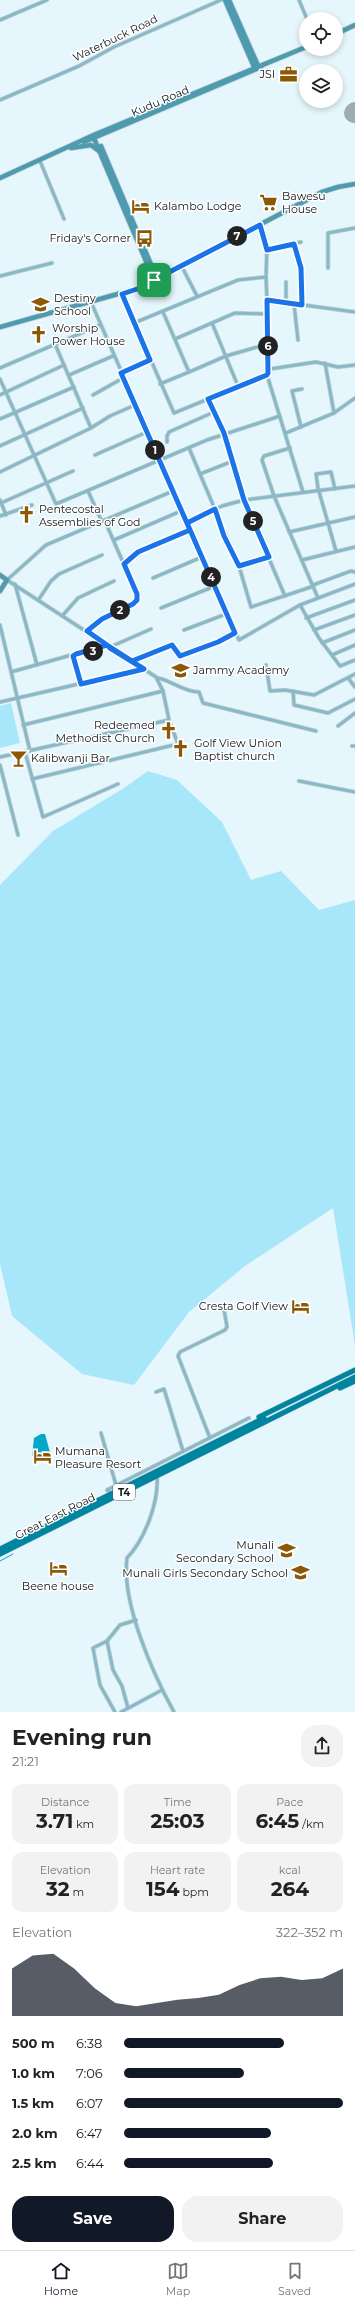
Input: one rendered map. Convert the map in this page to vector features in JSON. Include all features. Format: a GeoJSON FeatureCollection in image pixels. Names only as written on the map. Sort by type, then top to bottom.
{"type":"FeatureCollection","features":[{"type":"Feature","properties":{"kind":"main road"},"geometry":{"type":"LineString","coordinates":[[225,0],[258,68]]}},
{"type":"Feature","properties":{"kind":"main road"},"geometry":{"type":"LineString","coordinates":[[229,0],[253,58],[261,62],[270,62]]}},
{"type":"Feature","properties":{"kind":"main road"},"geometry":{"type":"LineString","coordinates":[[343,31],[355,26]]}},
{"type":"Feature","properties":{"kind":"main road","name":"Kudu Road"},"geometry":{"type":"LineString","coordinates":[[95,136],[299,50]]}},
{"type":"Feature","properties":{"kind":"main road"},"geometry":{"type":"LineString","coordinates":[[247,71],[253,58]]}},
{"type":"Feature","properties":{"kind":"main road","name":"Kudu Road"},"geometry":{"type":"LineString","coordinates":[[0,178],[247,71],[258,68]]}},
{"type":"Feature","properties":{"kind":"main road"},"geometry":{"type":"LineString","coordinates":[[95,136],[100,153],[155,279]]}},
{"type":"Feature","properties":{"kind":"main road"},"geometry":{"type":"LineString","coordinates":[[95,136],[155,279]]}},
{"type":"Feature","properties":{"kind":"main road"},"geometry":{"type":"LineString","coordinates":[[63,150],[91,144],[100,153]]}},
{"type":"Feature","properties":{"kind":"main road"},"geometry":{"type":"LineString","coordinates":[[0,327],[143,287],[181,265],[327,190],[355,184]]}},
{"type":"Feature","properties":{"kind":"main road"},"geometry":{"type":"LineString","coordinates":[[0,575],[7,580],[0,591]]}},
{"type":"Feature","properties":{"kind":"main road","name":"Great East Road"},"geometry":{"type":"LineString","coordinates":[[247,1429],[262,1416],[355,1370]]}},
{"type":"Feature","properties":{"kind":"main road","name":"Great East Road"},"geometry":{"type":"LineString","coordinates":[[0,1554],[355,1373]]}},
{"type":"Feature","properties":{"kind":"main road","name":"Great East Road"},"geometry":{"type":"LineString","coordinates":[[0,1550],[111,1494],[355,1377]]}},
{"type":"Feature","properties":{"kind":"main road","name":"Great East Road"},"geometry":{"type":"LineString","coordinates":[[247,1429],[268,1424],[355,1381]]}},
{"type":"Feature","properties":{"kind":"street"},"geometry":{"type":"LineString","coordinates":[[0,20],[47,0]]}},
{"type":"Feature","properties":{"kind":"street","name":"Waterbuck Road"},"geometry":{"type":"LineString","coordinates":[[0,100],[62,74],[114,47],[221,0]]}},
{"type":"Feature","properties":{"kind":"street"},"geometry":{"type":"LineString","coordinates":[[299,0],[305,12]]}},
{"type":"Feature","properties":{"kind":"street"},"geometry":{"type":"LineString","coordinates":[[40,161],[64,219]]}},
{"type":"Feature","properties":{"kind":"street"},"geometry":{"type":"LineString","coordinates":[[122,294],[160,384],[174,413],[267,375],[270,369],[266,277],[267,250],[260,225]]}},
{"type":"Feature","properties":{"kind":"street"},"geometry":{"type":"LineString","coordinates":[[328,268],[328,233],[355,228]]}},
{"type":"Feature","properties":{"kind":"street"},"geometry":{"type":"LineString","coordinates":[[267,250],[301,242]]}},
{"type":"Feature","properties":{"kind":"street"},"geometry":{"type":"LineString","coordinates":[[294,244],[301,268],[302,305]]}},
{"type":"Feature","properties":{"kind":"street"},"geometry":{"type":"LineString","coordinates":[[0,276],[52,263]]}},
{"type":"Feature","properties":{"kind":"street"},"geometry":{"type":"LineString","coordinates":[[181,265],[197,296]]}},
{"type":"Feature","properties":{"kind":"street"},"geometry":{"type":"LineString","coordinates":[[134,323],[238,280],[266,277]]}},
{"type":"Feature","properties":{"kind":"street"},"geometry":{"type":"LineString","coordinates":[[286,282],[286,303]]}},
{"type":"Feature","properties":{"kind":"street"},"geometry":{"type":"LineString","coordinates":[[267,300],[355,312]]}},
{"type":"Feature","properties":{"kind":"street"},"geometry":{"type":"LineString","coordinates":[[91,302],[113,356],[226,614],[239,640],[300,605],[355,584]]}},
{"type":"Feature","properties":{"kind":"street"},"geometry":{"type":"LineString","coordinates":[[294,304],[298,340]]}},
{"type":"Feature","properties":{"kind":"street"},"geometry":{"type":"LineString","coordinates":[[163,312],[189,372]]}},
{"type":"Feature","properties":{"kind":"street"},"geometry":{"type":"LineString","coordinates":[[175,339],[235,313],[267,314]]}},
{"type":"Feature","properties":{"kind":"street"},"geometry":{"type":"LineString","coordinates":[[212,323],[238,386]]}},
{"type":"Feature","properties":{"kind":"street"},"geometry":{"type":"LineString","coordinates":[[0,368],[100,325]]}},
{"type":"Feature","properties":{"kind":"street"},"geometry":{"type":"LineString","coordinates":[[55,344],[92,428]]}},
{"type":"Feature","properties":{"kind":"street"},"geometry":{"type":"LineString","coordinates":[[160,384],[226,356],[268,344]]}},
{"type":"Feature","properties":{"kind":"street"},"geometry":{"type":"LineString","coordinates":[[68,375],[113,356]]}},
{"type":"Feature","properties":{"kind":"street"},"geometry":{"type":"LineString","coordinates":[[121,373],[150,360]]}},
{"type":"Feature","properties":{"kind":"street"},"geometry":{"type":"LineString","coordinates":[[270,369],[310,362],[324,363],[341,367],[355,365]]}},
{"type":"Feature","properties":{"kind":"street"},"geometry":{"type":"LineString","coordinates":[[324,363],[334,414]]}},
{"type":"Feature","properties":{"kind":"street"},"geometry":{"type":"LineString","coordinates":[[0,395],[64,365]]}},
{"type":"Feature","properties":{"kind":"street"},"geometry":{"type":"LineString","coordinates":[[267,375],[303,492]]}},
{"type":"Feature","properties":{"kind":"street"},"geometry":{"type":"LineString","coordinates":[[93,395],[123,378]]}},
{"type":"Feature","properties":{"kind":"street"},"geometry":{"type":"LineString","coordinates":[[0,379],[56,504],[224,433],[280,416]]}},
{"type":"Feature","properties":{"kind":"street"},"geometry":{"type":"LineString","coordinates":[[0,419],[74,387]]}},
{"type":"Feature","properties":{"kind":"street"},"geometry":{"type":"LineString","coordinates":[[301,427],[292,391],[302,389]]}},
{"type":"Feature","properties":{"kind":"street"},"geometry":{"type":"LineString","coordinates":[[286,433],[334,414],[355,398]]}},
{"type":"Feature","properties":{"kind":"street"},"geometry":{"type":"LineString","coordinates":[[208,399],[224,433],[244,500],[285,596]]}},
{"type":"Feature","properties":{"kind":"street"},"geometry":{"type":"LineString","coordinates":[[0,472],[92,428],[110,416],[135,405]]}},
{"type":"Feature","properties":{"kind":"street"},"geometry":{"type":"LineString","coordinates":[[0,446],[83,408]]}},
{"type":"Feature","properties":{"kind":"street"},"geometry":{"type":"LineString","coordinates":[[167,442],[169,432],[214,412]]}},
{"type":"Feature","properties":{"kind":"street"},"geometry":{"type":"LineString","coordinates":[[95,455],[147,432]]}},
{"type":"Feature","properties":{"kind":"street"},"geometry":{"type":"LineString","coordinates":[[189,448],[215,509],[224,536],[239,566],[252,608],[313,586],[351,570],[355,572]]}},
{"type":"Feature","properties":{"kind":"street"},"geometry":{"type":"LineString","coordinates":[[290,448],[262,458],[274,496],[318,598]]}},
{"type":"Feature","properties":{"kind":"street"},"geometry":{"type":"LineString","coordinates":[[200,474],[233,461]]}},
{"type":"Feature","properties":{"kind":"street"},"geometry":{"type":"LineString","coordinates":[[6,514],[1,502],[73,471]]}},
{"type":"Feature","properties":{"kind":"street"},"geometry":{"type":"LineString","coordinates":[[335,488],[331,472],[316,474],[336,551]]}},
{"type":"Feature","properties":{"kind":"street"},"geometry":{"type":"LineString","coordinates":[[187,523],[215,509],[244,500],[355,486]]}},
{"type":"Feature","properties":{"kind":"street"},"geometry":{"type":"LineString","coordinates":[[87,631],[102,619],[133,604],[137,600],[137,594],[114,540],[103,522],[88,491]]}},
{"type":"Feature","properties":{"kind":"street"},"geometry":{"type":"LineString","coordinates":[[173,492],[46,545],[7,580],[39,599],[157,678],[184,690],[199,692],[204,703],[316,731]]}},
{"type":"Feature","properties":{"kind":"street"},"geometry":{"type":"LineString","coordinates":[[0,516],[32,505]]}},
{"type":"Feature","properties":{"kind":"street"},"geometry":{"type":"LineString","coordinates":[[114,540],[181,511]]}},
{"type":"Feature","properties":{"kind":"street"},"geometry":{"type":"LineString","coordinates":[[289,532],[355,517]]}},
{"type":"Feature","properties":{"kind":"street"},"geometry":{"type":"LineString","coordinates":[[124,564],[138,552],[190,530]]}},
{"type":"Feature","properties":{"kind":"street"},"geometry":{"type":"LineString","coordinates":[[302,560],[355,547]]}},
{"type":"Feature","properties":{"kind":"street"},"geometry":{"type":"LineString","coordinates":[[39,599],[51,581],[59,574],[102,555]]}},
{"type":"Feature","properties":{"kind":"street"},"geometry":{"type":"LineString","coordinates":[[153,578],[202,557]]}},
{"type":"Feature","properties":{"kind":"street"},"geometry":{"type":"LineString","coordinates":[[239,566],[269,557]]}},
{"type":"Feature","properties":{"kind":"street"},"geometry":{"type":"LineString","coordinates":[[63,615],[78,598],[114,581]]}},
{"type":"Feature","properties":{"kind":"street"},"geometry":{"type":"LineString","coordinates":[[14,584],[37,665]]}},
{"type":"Feature","properties":{"kind":"street"},"geometry":{"type":"LineString","coordinates":[[162,608],[215,586]]}},
{"type":"Feature","properties":{"kind":"street"},"geometry":{"type":"LineString","coordinates":[[306,618],[355,600]]}},
{"type":"Feature","properties":{"kind":"street"},"geometry":{"type":"LineString","coordinates":[[300,605],[306,618],[322,643],[340,666],[355,660]]}},
{"type":"Feature","properties":{"kind":"street"},"geometry":{"type":"LineString","coordinates":[[184,630],[226,614]]}},
{"type":"Feature","properties":{"kind":"street"},"geometry":{"type":"LineString","coordinates":[[314,630],[355,615]]}},
{"type":"Feature","properties":{"kind":"street"},"geometry":{"type":"LineString","coordinates":[[0,625],[30,751]]}},
{"type":"Feature","properties":{"kind":"street"},"geometry":{"type":"LineString","coordinates":[[11,672],[109,646],[151,629]]}},
{"type":"Feature","properties":{"kind":"street"},"geometry":{"type":"LineString","coordinates":[[322,643],[355,630]]}},
{"type":"Feature","properties":{"kind":"street"},"geometry":{"type":"LineString","coordinates":[[132,661],[170,645],[173,646],[179,655],[181,655],[218,642],[235,633]]}},
{"type":"Feature","properties":{"kind":"street"},"geometry":{"type":"LineString","coordinates":[[332,655],[355,645]]}},
{"type":"Feature","properties":{"kind":"street"},"geometry":{"type":"LineString","coordinates":[[73,656],[81,684]]}},
{"type":"Feature","properties":{"kind":"street"},"geometry":{"type":"LineString","coordinates":[[266,665],[269,691],[293,691],[310,695],[317,694],[355,674]]}},
{"type":"Feature","properties":{"kind":"street"},"geometry":{"type":"LineString","coordinates":[[0,702],[17,700],[144,669]]}},
{"type":"Feature","properties":{"kind":"street"},"geometry":{"type":"LineString","coordinates":[[32,779],[177,745],[178,742],[169,720],[163,691],[157,678]]}},
{"type":"Feature","properties":{"kind":"street"},"geometry":{"type":"LineString","coordinates":[[348,678],[355,688]]}},
{"type":"Feature","properties":{"kind":"street"},"geometry":{"type":"LineString","coordinates":[[23,726],[163,691]]}},
{"type":"Feature","properties":{"kind":"street"},"geometry":{"type":"LineString","coordinates":[[293,691],[295,705],[328,714],[355,699]]}},
{"type":"Feature","properties":{"kind":"street"},"geometry":{"type":"LineString","coordinates":[[338,726],[355,713]]}},
{"type":"Feature","properties":{"kind":"street"},"geometry":{"type":"LineString","coordinates":[[0,757],[169,720]]}},
{"type":"Feature","properties":{"kind":"street"},"geometry":{"type":"LineString","coordinates":[[25,752],[43,817],[118,784]]}},
{"type":"Feature","properties":{"kind":"street"},"geometry":{"type":"LineString","coordinates":[[0,765],[18,836]]}},
{"type":"Feature","properties":{"kind":"street"},"geometry":{"type":"LineString","coordinates":[[299,781],[355,792]]}},
{"type":"Feature","properties":{"kind":"street"},"geometry":{"type":"LineString","coordinates":[[210,1438],[178,1356],[180,1352],[225,1330],[227,1327],[224,1309]]}},
{"type":"Feature","properties":{"kind":"street"},"geometry":{"type":"LineString","coordinates":[[156,1392],[164,1389],[183,1451]]}},
{"type":"Feature","properties":{"kind":"street"},"geometry":{"type":"LineString","coordinates":[[111,1494],[107,1490],[249,1418]]}},
{"type":"Feature","properties":{"kind":"street"},"geometry":{"type":"LineString","coordinates":[[101,1433],[116,1486]]}},
{"type":"Feature","properties":{"kind":"street"},"geometry":{"type":"LineString","coordinates":[[157,1475],[158,1491],[151,1516],[132,1553],[127,1558],[128,1583],[136,1620],[162,1690],[174,1712]]}},
{"type":"Feature","properties":{"kind":"street"},"geometry":{"type":"LineString","coordinates":[[115,1712],[100,1685],[92,1650],[94,1646],[107,1641],[120,1625],[136,1620]]}},
{"type":"Feature","properties":{"kind":"street"},"geometry":{"type":"LineString","coordinates":[[107,1641],[113,1670],[122,1686],[128,1708]]}},
{"type":"Feature","properties":{"kind":"street"},"geometry":{"type":"LineString","coordinates":[[121,1712],[162,1690]]}},
{"type":"Feature","properties":{"kind":"shaded area"},"geometry":{"type":"Polygon","coordinates":[[[11,703],[20,743],[0,748],[0,706],[11,703]]]}},
{"type":"Feature","properties":{"kind":"shaded area"},"geometry":{"type":"Polygon","coordinates":[[[148,771],[177,780],[222,822],[251,880],[281,871],[319,910],[355,900],[355,1345],[333,1208],[245,1266],[189,1312],[134,1385],[82,1374],[12,1316],[0,1264],[0,885],[53,831],[124,788],[148,771]]]}},
{"type":"Feature","properties":{"kind":"water"},"geometry":{"type":"Polygon","coordinates":[[[41,1434],[45,1434],[51,1456],[48,1460],[32,1456],[34,1438],[41,1434]]]}},
{"type":"Feature","properties":{"kind":"waterway"},"geometry":{"type":"LineString","coordinates":[[0,1561],[13,1554]]}},
{"type":"Feature","properties":{"kind":"place","name":"JSI"},"geometry":{"type":"Point","coordinates":[288,74]}},
{"type":"Feature","properties":{"kind":"place","name":"Bawesu House"},"geometry":{"type":"Point","coordinates":[269,202]}},
{"type":"Feature","properties":{"kind":"place","name":"Kalambo Lodge"},"geometry":{"type":"Point","coordinates":[141,206]}},
{"type":"Feature","properties":{"kind":"place","name":"Friday's Corner"},"geometry":{"type":"Point","coordinates":[144,238]}},
{"type":"Feature","properties":{"kind":"place","name":"Destiny School"},"geometry":{"type":"Point","coordinates":[41,304]}},
{"type":"Feature","properties":{"kind":"place","name":"Worship Power House"},"geometry":{"type":"Point","coordinates":[39,334]}},
{"type":"Feature","properties":{"kind":"place","name":"Pentecostal Assemblies of God"},"geometry":{"type":"Point","coordinates":[26,515]}},
{"type":"Feature","properties":{"kind":"place","name":"Jammy Academy"},"geometry":{"type":"Point","coordinates":[180,670]}},
{"type":"Feature","properties":{"kind":"place","name":"Redeemed Methodist Church"},"geometry":{"type":"Point","coordinates":[168,731]}},
{"type":"Feature","properties":{"kind":"place","name":"Golf View Union Baptist church"},"geometry":{"type":"Point","coordinates":[181,749]}},
{"type":"Feature","properties":{"kind":"place","name":"Kalibwanji Bar"},"geometry":{"type":"Point","coordinates":[18,758]}},
{"type":"Feature","properties":{"kind":"place","name":"Cresta Golf View"},"geometry":{"type":"Point","coordinates":[301,1306]}},
{"type":"Feature","properties":{"kind":"place","name":"Mumana Pleasure Resort"},"geometry":{"type":"Point","coordinates":[42,1457]}},
{"type":"Feature","properties":{"kind":"place","name":"Munali Secondary School"},"geometry":{"type":"Point","coordinates":[287,1551]}},
{"type":"Feature","properties":{"kind":"place","name":"Beene house"},"geometry":{"type":"Point","coordinates":[58,1568]}},
{"type":"Feature","properties":{"kind":"place","name":"Munali Girls Secondary School"},"geometry":{"type":"Point","coordinates":[301,1573]}},
{"type":"Feature","properties":{"kind":"route"},"geometry":{"type":"LineString","coordinates":[[154,280],[143,287],[122,294],[150,360],[121,373],[135,405],[190,530],[138,552],[124,564],[137,594],[137,600],[133,604],[102,619],[87,631],[107,645],[110,648],[144,669],[81,684],[73,656],[76,654],[100,649],[107,645],[132,661],[172,645],[180,656],[218,642],[235,633],[187,523],[215,509],[217,511],[224,536],[233,551],[239,566],[269,557],[244,500],[224,433],[208,399],[267,375],[270,369],[267,300],[302,305],[301,268],[294,244],[267,250],[260,225],[154,280]]}}]}
